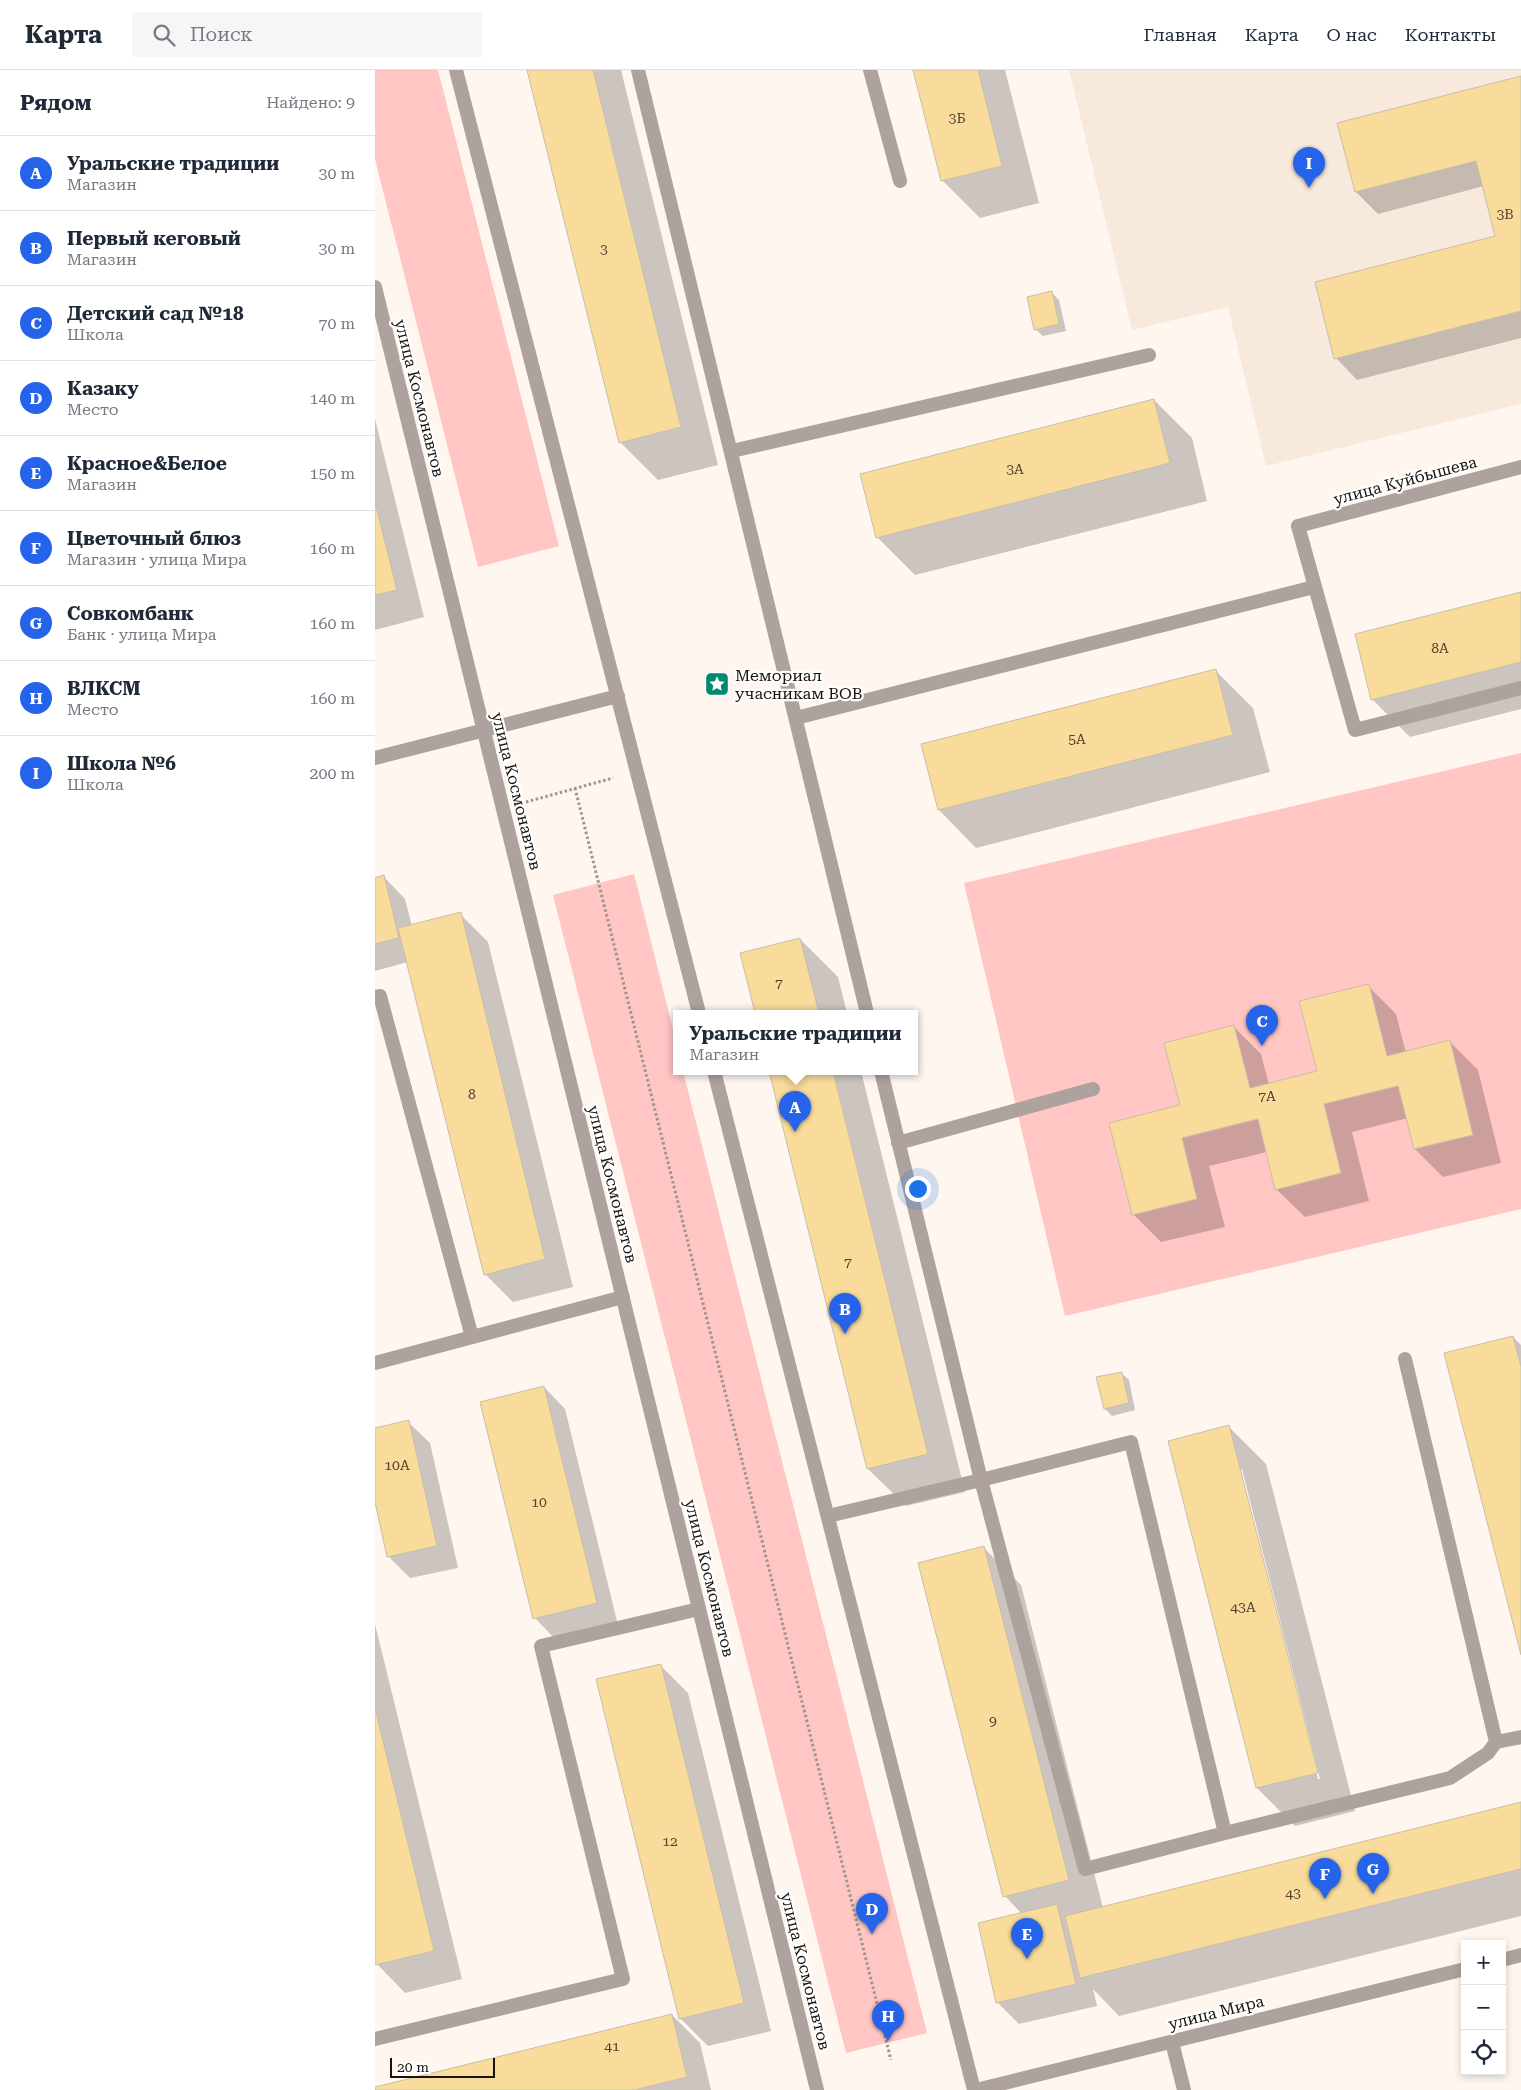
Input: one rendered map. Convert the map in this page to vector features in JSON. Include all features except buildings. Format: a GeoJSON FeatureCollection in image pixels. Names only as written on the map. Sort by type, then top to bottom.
{"type":"FeatureCollection","features":[{"type":"Feature","properties":{"kind":"street"},"geometry":{"type":"LineString","coordinates":[[456,70],[698,1010]]}},
{"type":"Feature","properties":{"kind":"street"},"geometry":{"type":"LineString","coordinates":[[638,70],[866,1010]]}},
{"type":"Feature","properties":{"kind":"street"},"geometry":{"type":"LineString","coordinates":[[870,70],[900,181]]}},
{"type":"Feature","properties":{"kind":"street","name":"улица Космонавтов"},"geometry":{"type":"LineString","coordinates":[[375,287],[817,2090]]}},
{"type":"Feature","properties":{"kind":"street"},"geometry":{"type":"LineString","coordinates":[[732,451],[1149,354]]}},
{"type":"Feature","properties":{"kind":"street","name":"улица Куйбышева"},"geometry":{"type":"LineString","coordinates":[[1315,587],[1298,526],[1521,467]]}},
{"type":"Feature","properties":{"kind":"street"},"geometry":{"type":"LineString","coordinates":[[796,718],[1315,587],[1355,730],[1521,688]]}},
{"type":"Feature","properties":{"kind":"street"},"geometry":{"type":"LineString","coordinates":[[375,758],[618,696]]}},
{"type":"Feature","properties":{"kind":"street"},"geometry":{"type":"LineString","coordinates":[[375,997],[380,996],[472,1337]]}},
{"type":"Feature","properties":{"kind":"street"},"geometry":{"type":"LineString","coordinates":[[715,1075],[975,2090]]}},
{"type":"Feature","properties":{"kind":"street"},"geometry":{"type":"LineString","coordinates":[[882,1075],[981,1480],[1085,1869],[1225,1832],[1451,1778],[1488,1753],[1496,1742],[1521,1737]]}},
{"type":"Feature","properties":{"kind":"street"},"geometry":{"type":"LineString","coordinates":[[898,1143],[1093,1088]]}},
{"type":"Feature","properties":{"kind":"street"},"geometry":{"type":"LineString","coordinates":[[375,1362],[623,1297]]}},
{"type":"Feature","properties":{"kind":"street"},"geometry":{"type":"LineString","coordinates":[[1405,1359],[1496,1742]]}},
{"type":"Feature","properties":{"kind":"street"},"geometry":{"type":"LineString","coordinates":[[827,1516],[1131,1442],[1225,1832]]}},
{"type":"Feature","properties":{"kind":"street"},"geometry":{"type":"LineString","coordinates":[[375,2039],[623,1979],[541,1646],[699,1609]]}},
{"type":"Feature","properties":{"kind":"street"},"geometry":{"type":"LineString","coordinates":[[1506,1959],[1521,1955]]}},
{"type":"Feature","properties":{"kind":"street","name":"улица Мира"},"geometry":{"type":"LineString","coordinates":[[975,2090],[1461,1970]]}},
{"type":"Feature","properties":{"kind":"street"},"geometry":{"type":"LineString","coordinates":[[1171,2042],[1184,2090]]}},
{"type":"Feature","properties":{"kind":"path"},"geometry":{"type":"LineString","coordinates":[[503,808],[638,771]]}},
{"type":"Feature","properties":{"kind":"path"},"geometry":{"type":"LineString","coordinates":[[575,788],[891,2060]]}},
{"type":"Feature","properties":{"kind":"shaded area"},"geometry":{"type":"Polygon","coordinates":[[[375,70],[438,70],[559,546],[478,567],[375,159],[375,70]]]}},
{"type":"Feature","properties":{"kind":"shaded area"},"geometry":{"type":"Polygon","coordinates":[[[1069,70],[1521,70],[1521,404],[1266,466],[1228,307],[1132,330],[1069,70]]]}},
{"type":"Feature","properties":{"kind":"shaded area"},"geometry":{"type":"Polygon","coordinates":[[[1521,753],[1521,1209],[1065,1316],[964,883],[1521,753]]]}},
{"type":"Feature","properties":{"kind":"shaded area"},"geometry":{"type":"Polygon","coordinates":[[[634,874],[673,1030],[673,1075],[684,1075],[927,2033],[846,2053],[553,895],[634,874]]]}},
{"type":"Feature","properties":{"kind":"place","name":"Школа №6"},"geometry":{"type":"Point","coordinates":[1309,188]}},
{"type":"Feature","properties":{"kind":"place","name":"Мемориал учасникам ВОВ"},"geometry":{"type":"Point","coordinates":[717,684]}},
{"type":"Feature","properties":{"kind":"place","name":"Детский сад №18"},"geometry":{"type":"Point","coordinates":[1262,1046]}},
{"type":"Feature","properties":{"kind":"place","name":"Уральские традиции"},"geometry":{"type":"Point","coordinates":[795,1132]}},
{"type":"Feature","properties":{"kind":"place","name":"Первый кеговый"},"geometry":{"type":"Point","coordinates":[845,1334]}},
{"type":"Feature","properties":{"kind":"place","name":"Совкомбанк"},"geometry":{"type":"Point","coordinates":[1373,1894]}},
{"type":"Feature","properties":{"kind":"place","name":"Цветочный блюз"},"geometry":{"type":"Point","coordinates":[1325,1899]}},
{"type":"Feature","properties":{"kind":"place","name":"Казаку"},"geometry":{"type":"Point","coordinates":[872,1934]}},
{"type":"Feature","properties":{"kind":"place","name":"Красное&Белое"},"geometry":{"type":"Point","coordinates":[1027,1959]}},
{"type":"Feature","properties":{"kind":"place","name":"ВЛКСМ"},"geometry":{"type":"Point","coordinates":[888,2041]}}]}
